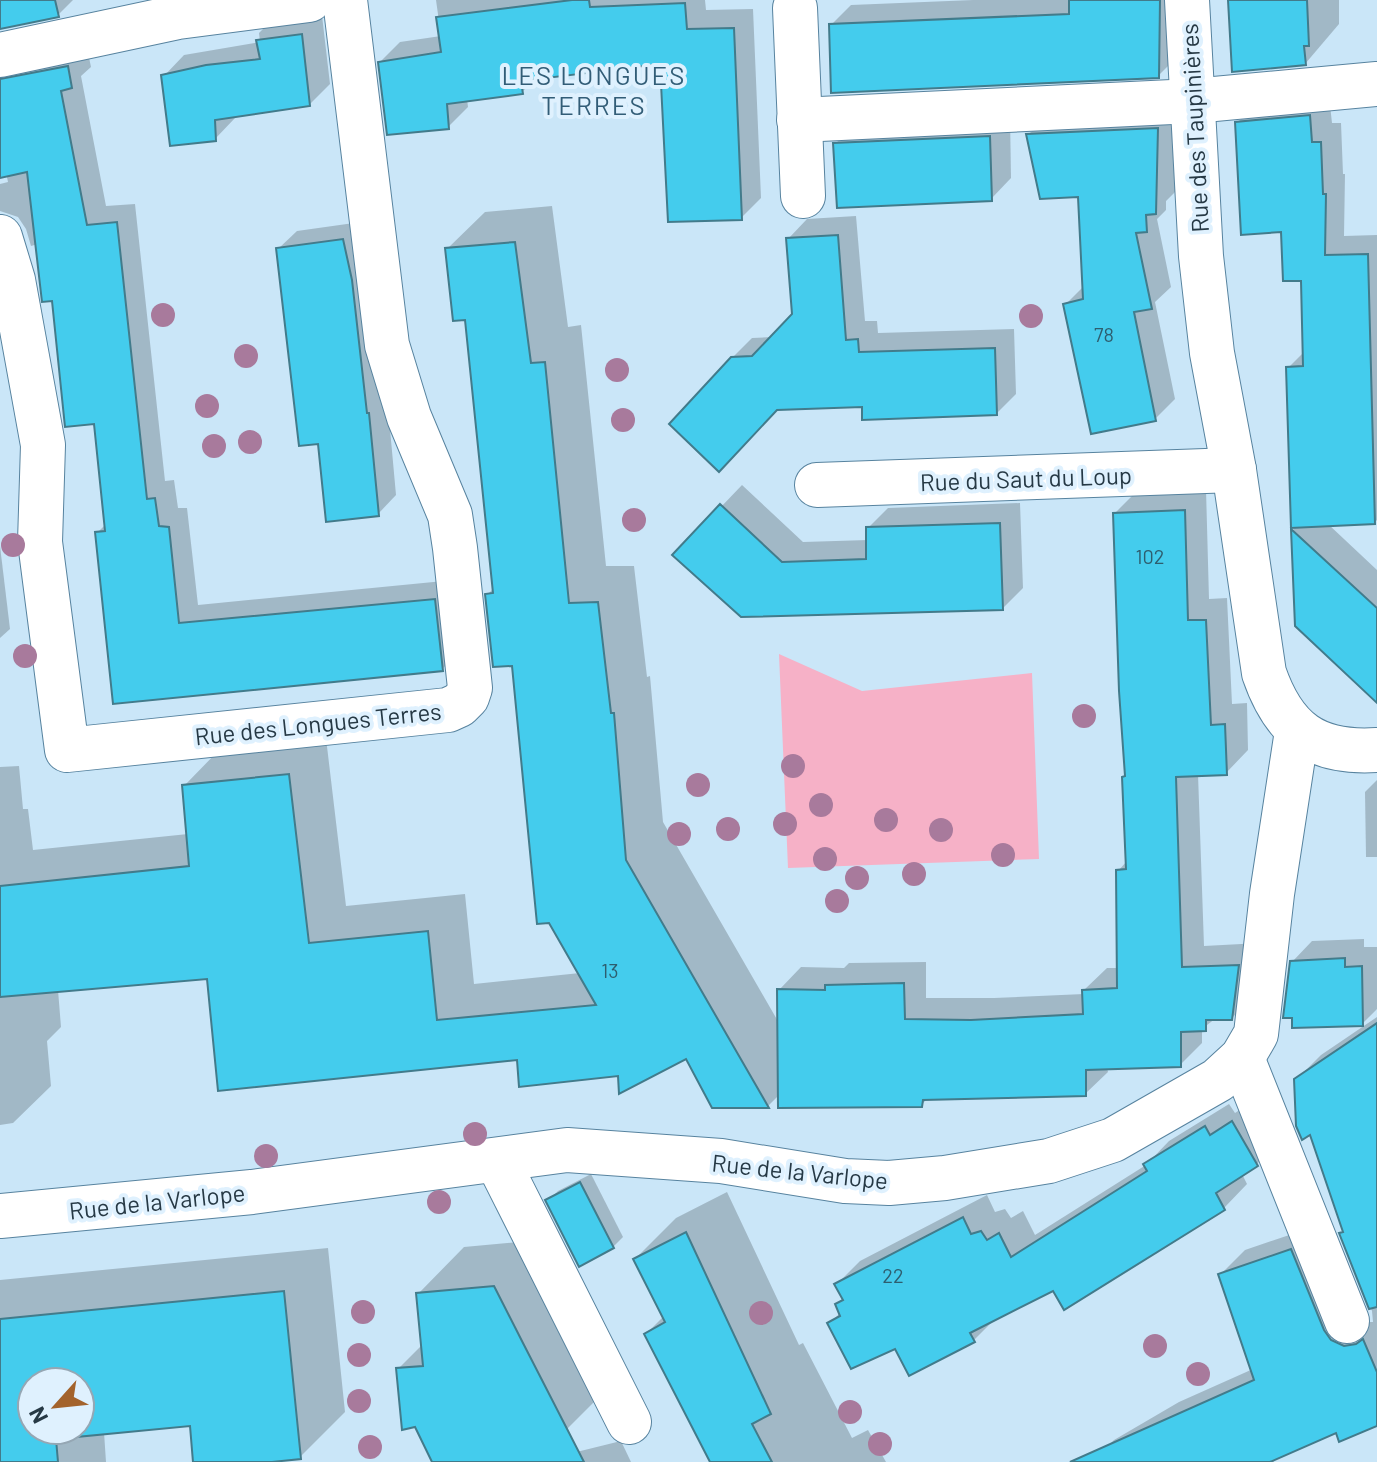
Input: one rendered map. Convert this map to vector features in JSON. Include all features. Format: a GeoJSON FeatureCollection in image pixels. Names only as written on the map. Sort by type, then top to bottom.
{"type":"FeatureCollection","features":[{"type":"Feature","properties":{"kind":"street"},"geometry":{"type":"LineString","coordinates":[[0,55],[178,17],[309,0]]}},
{"type":"Feature","properties":{"kind":"street","name":"Rue des Longues Terres"},"geometry":{"type":"LineString","coordinates":[[0,237],[13,280],[43,445],[40,542],[67,750],[448,710],[459,705],[467,697],[470,674],[450,515],[409,417],[387,345],[345,0]]}},
{"type":"Feature","properties":{"kind":"street","name":"Rue des Taupinières"},"geometry":{"type":"LineString","coordinates":[[1187,0],[1201,256],[1212,353],[1234,470]]}},
{"type":"Feature","properties":{"kind":"street"},"geometry":{"type":"LineString","coordinates":[[795,8],[803,196]]}},
{"type":"Feature","properties":{"kind":"street"},"geometry":{"type":"LineString","coordinates":[[799,120],[1193,101],[1377,84]]}},
{"type":"Feature","properties":{"kind":"street"},"geometry":{"type":"LineString","coordinates":[[1234,470],[1264,673],[1273,698],[1297,731],[1327,747],[1377,750]]}},
{"type":"Feature","properties":{"kind":"street","name":"Rue du Saut du Loup"},"geometry":{"type":"LineString","coordinates":[[817,485],[1234,470]]}},
{"type":"Feature","properties":{"kind":"street","name":"Rue de la Varlope"},"geometry":{"type":"LineString","coordinates":[[0,1216],[252,1192],[567,1150],[721,1161],[845,1181],[889,1183],[945,1178],[1049,1161],[1113,1140],[1218,1080],[1242,1058],[1256,1034],[1272,894],[1297,731]]}},
{"type":"Feature","properties":{"kind":"street"},"geometry":{"type":"LineString","coordinates":[[1242,1058],[1347,1321]]}},
{"type":"Feature","properties":{"kind":"street"},"geometry":{"type":"LineString","coordinates":[[497,1160],[629,1422]]}},
{"type":"Feature","properties":{"kind":"shaded area"},"geometry":{"type":"Polygon","coordinates":[[[779,654],[862,691],[1032,673],[1039,859],[788,868],[779,654]]]}},
{"type":"Feature","properties":{"kind":"building"},"geometry":{"type":"Polygon","coordinates":[[[0,0],[55,0],[59,17],[0,29],[0,0]]]}},
{"type":"Feature","properties":{"kind":"building"},"geometry":{"type":"Polygon","coordinates":[[[589,0],[590,7],[685,3],[687,29],[734,28],[742,220],[668,222],[660,64],[521,81],[523,94],[447,104],[449,129],[387,135],[378,62],[441,52],[436,17],[589,0]]]}},
{"type":"Feature","properties":{"kind":"building"},"geometry":{"type":"Polygon","coordinates":[[[1069,0],[1160,0],[1159,78],[831,93],[829,24],[1069,14],[1069,0]]]}},
{"type":"Feature","properties":{"kind":"building"},"geometry":{"type":"Polygon","coordinates":[[[1228,0],[1307,0],[1309,46],[1304,46],[1306,65],[1232,72],[1228,0]]]}},
{"type":"Feature","properties":{"kind":"building"},"geometry":{"type":"Polygon","coordinates":[[[302,34],[310,106],[215,120],[216,141],[170,146],[161,75],[206,65],[260,59],[256,40],[302,34]]]}},
{"type":"Feature","properties":{"kind":"building"},"geometry":{"type":"Polygon","coordinates":[[[68,66],[72,88],[61,91],[87,225],[117,222],[147,499],[155,498],[159,526],[169,527],[179,623],[435,599],[443,671],[113,704],[95,532],[105,531],[94,424],[65,427],[52,301],[42,302],[27,172],[0,178],[0,79],[68,66]]]}},
{"type":"Feature","properties":{"kind":"building"},"geometry":{"type":"Polygon","coordinates":[[[1310,115],[1312,142],[1321,142],[1323,194],[1326,194],[1325,255],[1368,254],[1375,524],[1291,528],[1286,367],[1303,366],[1301,281],[1283,281],[1281,232],[1241,235],[1235,122],[1310,115]]]}},
{"type":"Feature","properties":{"kind":"building"},"geometry":{"type":"Polygon","coordinates":[[[1158,128],[1156,214],[1146,215],[1147,232],[1136,233],[1152,309],[1134,312],[1156,421],[1091,434],[1063,304],[1083,299],[1078,197],[1040,199],[1026,134],[1158,128]]]}},
{"type":"Feature","properties":{"kind":"building"},"geometry":{"type":"Polygon","coordinates":[[[990,136],[992,201],[837,208],[833,143],[990,136]]]}},
{"type":"Feature","properties":{"kind":"building"},"geometry":{"type":"Polygon","coordinates":[[[838,235],[846,340],[858,339],[859,352],[995,348],[997,415],[862,420],[862,407],[777,410],[719,472],[669,424],[731,357],[752,356],[792,314],[786,238],[838,235]]]}},
{"type":"Feature","properties":{"kind":"building"},"geometry":{"type":"Polygon","coordinates":[[[343,239],[352,280],[379,516],[326,522],[318,444],[299,446],[276,248],[343,239]]]}},
{"type":"Feature","properties":{"kind":"building"},"geometry":{"type":"Polygon","coordinates":[[[515,242],[531,363],[545,362],[569,603],[598,602],[611,713],[614,713],[626,860],[769,1108],[712,1108],[686,1059],[619,1094],[618,1076],[519,1087],[517,1060],[218,1091],[207,979],[0,997],[0,886],[189,866],[182,785],[289,774],[309,943],[428,931],[437,1020],[596,1005],[549,923],[537,924],[512,666],[493,667],[485,594],[493,593],[465,320],[453,321],[445,248],[515,242]]]}},
{"type":"Feature","properties":{"kind":"building"},"geometry":{"type":"Polygon","coordinates":[[[720,504],[782,562],[866,559],[866,527],[1000,523],[1003,610],[741,617],[672,555],[720,504]]]}},
{"type":"Feature","properties":{"kind":"building"},"geometry":{"type":"Polygon","coordinates":[[[1185,510],[1188,620],[1206,620],[1211,725],[1225,724],[1227,775],[1176,777],[1182,967],[1239,965],[1232,1020],[1206,1020],[1206,1031],[1181,1032],[1181,1067],[1086,1070],[1086,1096],[923,1100],[922,1107],[778,1108],[777,989],[825,990],[825,985],[904,983],[905,1019],[971,1020],[1083,1014],[1082,990],[1117,988],[1116,870],[1126,869],[1113,513],[1185,510]]]}},
{"type":"Feature","properties":{"kind":"building"},"geometry":{"type":"Polygon","coordinates":[[[1291,529],[1377,608],[1377,703],[1295,626],[1291,529]]]}},
{"type":"Feature","properties":{"kind":"building"},"geometry":{"type":"Polygon","coordinates":[[[1345,958],[1345,967],[1362,966],[1363,1026],[1292,1028],[1292,1018],[1283,1018],[1290,961],[1345,958]]]}},
{"type":"Feature","properties":{"kind":"building"},"geometry":{"type":"Polygon","coordinates":[[[1377,1023],[1377,1307],[1369,1309],[1339,1233],[1343,1232],[1310,1135],[1302,1140],[1296,1126],[1294,1079],[1377,1023]]]}},
{"type":"Feature","properties":{"kind":"building"},"geometry":{"type":"Polygon","coordinates":[[[1232,1121],[1258,1166],[1216,1193],[1225,1210],[1064,1310],[1053,1291],[970,1333],[975,1342],[909,1376],[895,1349],[851,1369],[827,1323],[840,1316],[835,1304],[843,1300],[834,1284],[963,1217],[971,1234],[981,1231],[987,1240],[999,1233],[1011,1257],[1147,1171],[1143,1164],[1205,1126],[1210,1135],[1232,1121]]]}},
{"type":"Feature","properties":{"kind":"building"},"geometry":{"type":"Polygon","coordinates":[[[580,1182],[614,1248],[579,1267],[545,1200],[580,1182]]]}},
{"type":"Feature","properties":{"kind":"building"},"geometry":{"type":"Polygon","coordinates":[[[686,1232],[771,1414],[752,1424],[772,1462],[710,1462],[644,1334],[665,1322],[633,1259],[686,1232]]]}},
{"type":"Feature","properties":{"kind":"building"},"geometry":{"type":"Polygon","coordinates":[[[1291,1249],[1331,1340],[1344,1346],[1363,1339],[1377,1372],[1377,1426],[1339,1442],[1336,1433],[1270,1462],[1070,1462],[1254,1380],[1218,1274],[1291,1249]]]}},
{"type":"Feature","properties":{"kind":"building"},"geometry":{"type":"Polygon","coordinates":[[[494,1286],[584,1462],[432,1462],[415,1427],[402,1430],[396,1368],[423,1366],[416,1293],[494,1286]]]}},
{"type":"Feature","properties":{"kind":"building"},"geometry":{"type":"Polygon","coordinates":[[[284,1291],[301,1459],[193,1462],[190,1426],[96,1435],[96,1366],[16,1366],[16,1446],[57,1446],[58,1462],[0,1462],[0,1319],[284,1291]]]}},
{"type":"Feature","properties":{"kind":"district","name":"LES LONGUES TERRES"},"geometry":{"type":"Point","coordinates":[594,89]}}]}
